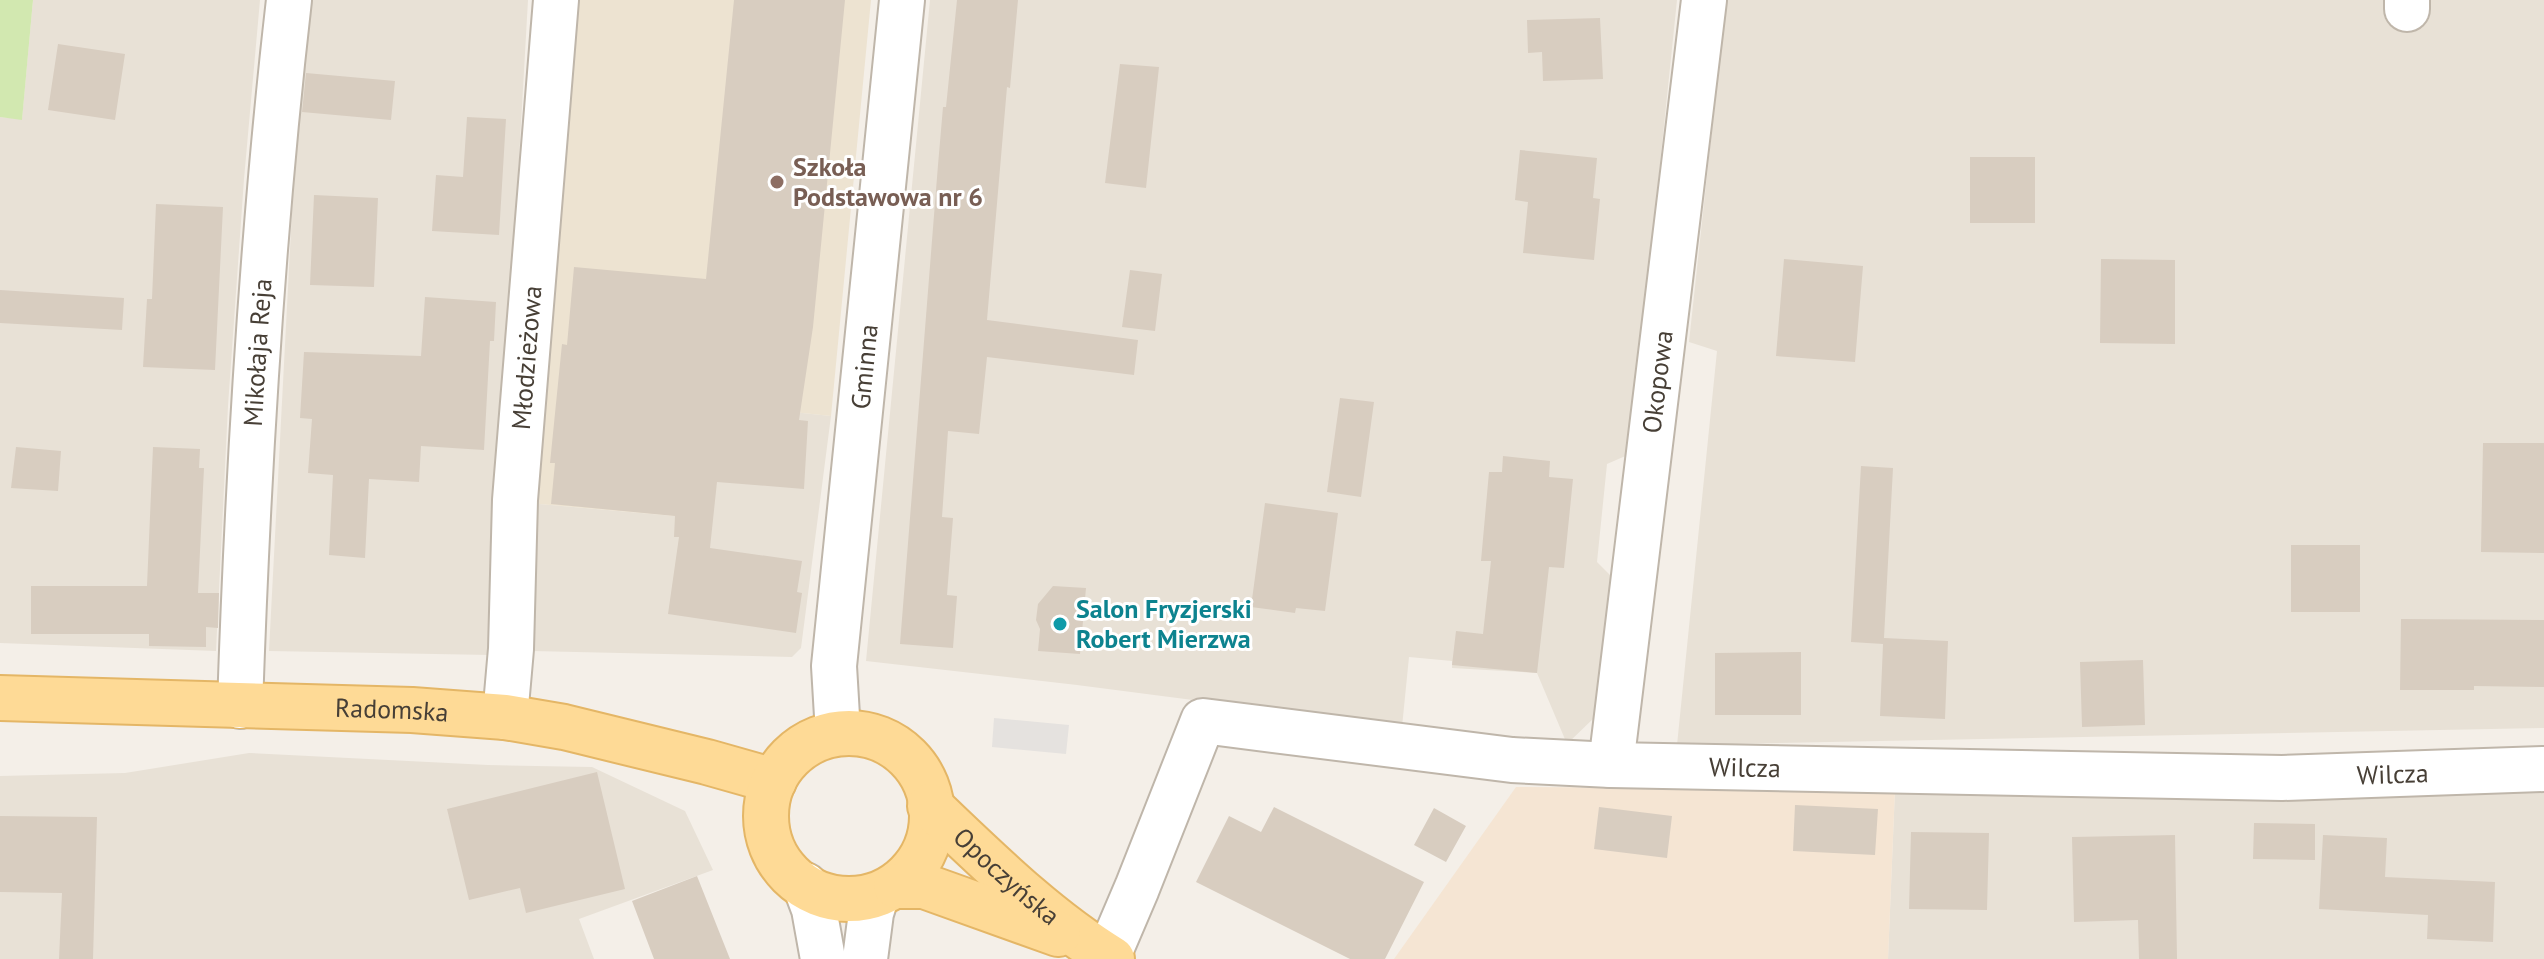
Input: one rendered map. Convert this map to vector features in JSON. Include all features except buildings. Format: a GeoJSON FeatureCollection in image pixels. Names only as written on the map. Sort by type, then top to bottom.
{"type":"FeatureCollection","features":[{"type":"Feature","properties":{"kind":"main road","name":"Radomska"},"geometry":{"type":"LineString","coordinates":[[0,698],[412,710],[505,717],[564,727],[774,781]]}},
{"type":"Feature","properties":{"kind":"main road"},"geometry":{"type":"LineString","coordinates":[[862,731],[887,741],[908,758],[923,781],[930,806],[930,829],[924,850],[912,870],[886,892],[852,900],[823,894],[794,878],[775,855],[765,810],[774,781],[788,757],[810,742],[838,733],[862,731]]}},
{"type":"Feature","properties":{"kind":"main road","name":"Opoczyńska"},"geometry":{"type":"LineString","coordinates":[[930,806],[993,866],[1102,953]]}},
{"type":"Feature","properties":{"kind":"main road","name":"Opoczyńska"},"geometry":{"type":"LineString","coordinates":[[886,892],[924,886],[1102,953]]}},
{"type":"Feature","properties":{"kind":"street","name":"Mikołaja Reja"},"geometry":{"type":"LineString","coordinates":[[240,706],[255,390],[289,0]]}},
{"type":"Feature","properties":{"kind":"street","name":"Młodzieżowa"},"geometry":{"type":"LineString","coordinates":[[505,717],[511,649],[515,500],[556,0]]}},
{"type":"Feature","properties":{"kind":"street","name":"Gminna"},"geometry":{"type":"LineString","coordinates":[[838,733],[834,666],[902,0]]}},
{"type":"Feature","properties":{"kind":"street","name":"Okopowa"},"geometry":{"type":"LineString","coordinates":[[1611,765],[1704,0]]}},
{"type":"Feature","properties":{"kind":"street","name":"Wilcza"},"geometry":{"type":"LineString","coordinates":[[1102,953],[1137,888],[1203,721],[1512,760],[1611,765],[2282,778],[2544,769]]}},
{"type":"Feature","properties":{"kind":"street"},"geometry":{"type":"LineString","coordinates":[[805,885],[814,909],[823,959]]}},
{"type":"Feature","properties":{"kind":"street"},"geometry":{"type":"LineString","coordinates":[[865,959],[871,913],[886,892]]}},
{"type":"Feature","properties":{"kind":"shaded area"},"geometry":{"type":"Polygon","coordinates":[[[33,0],[260,0],[228,406],[216,651],[0,643],[0,117],[22,119],[33,0]]]}},
{"type":"Feature","properties":{"kind":"shaded area"},"geometry":{"type":"Polygon","coordinates":[[[303,0],[528,0],[491,655],[269,651],[303,0]]]}},
{"type":"Feature","properties":{"kind":"shaded area"},"geometry":{"type":"Polygon","coordinates":[[[570,0],[871,0],[831,416],[687,401],[675,516],[528,503],[570,0]]]}},
{"type":"Feature","properties":{"kind":"shaded area"},"geometry":{"type":"Polygon","coordinates":[[[930,0],[1677,0],[1630,454],[1607,464],[1597,562],[1612,577],[1596,716],[1567,744],[1537,673],[1452,668],[1452,661],[1409,657],[1402,727],[866,661],[930,0]]]}},
{"type":"Feature","properties":{"kind":"shaded area"},"geometry":{"type":"Polygon","coordinates":[[[1726,0],[2393,0],[2392,28],[2420,29],[2422,0],[2544,0],[2544,728],[1677,745],[1717,351],[1689,342],[1726,0]]]}},
{"type":"Feature","properties":{"kind":"shaded area"},"geometry":{"type":"Polygon","coordinates":[[[686,401],[831,416],[801,648],[792,657],[532,651],[528,503],[675,516],[686,401]]]}},
{"type":"Feature","properties":{"kind":"shaded area"},"geometry":{"type":"Polygon","coordinates":[[[994,718],[1069,725],[1066,754],[992,747],[994,718]]]}},
{"type":"Feature","properties":{"kind":"shaded area"},"geometry":{"type":"Polygon","coordinates":[[[249,753],[592,767],[685,811],[713,870],[579,919],[594,959],[0,959],[0,776],[125,773],[249,753]]]}},
{"type":"Feature","properties":{"kind":"shaded area"},"geometry":{"type":"Polygon","coordinates":[[[2544,786],[2544,959],[1888,959],[1895,789],[2544,786]]]}},
{"type":"Feature","properties":{"kind":"shaded area"},"geometry":{"type":"Polygon","coordinates":[[[1516,787],[1895,789],[1888,959],[1394,959],[1516,787]]]}},
{"type":"Feature","properties":{"kind":"green space"},"geometry":{"type":"Polygon","coordinates":[[[0,0],[33,0],[22,120],[0,117],[0,0]]]}},
{"type":"Feature","properties":{"kind":"place","name":"Szkoła Podstawowa nr 6"},"geometry":{"type":"Point","coordinates":[777,182]}},
{"type":"Feature","properties":{"kind":"place","name":"Salon Fryzjerski Robert Mierzwa"},"geometry":{"type":"Point","coordinates":[1060,624]}}]}
